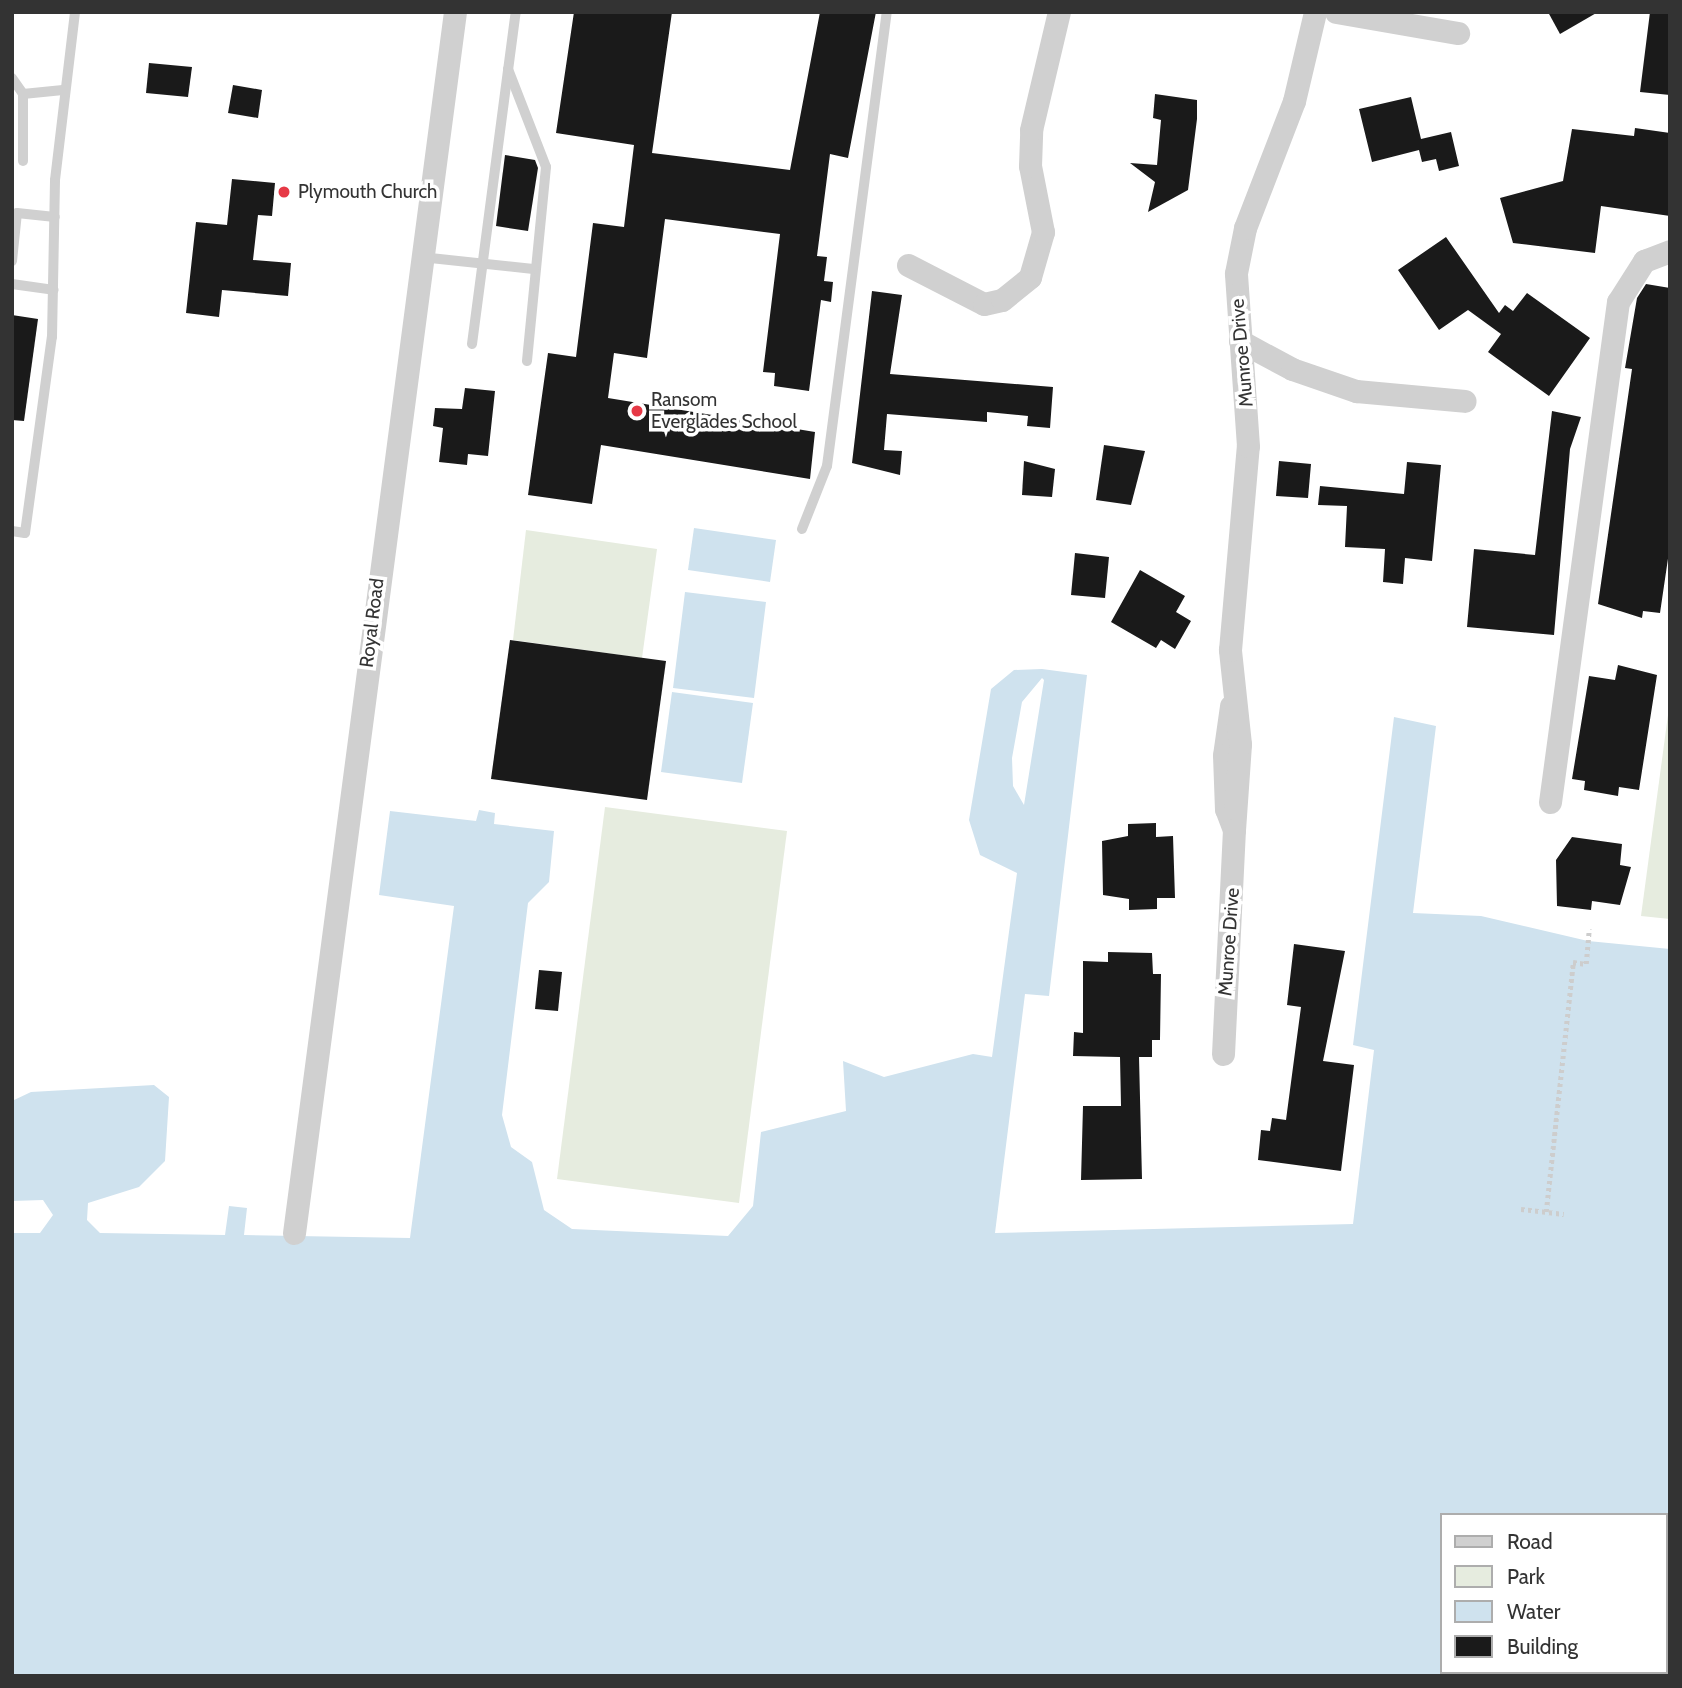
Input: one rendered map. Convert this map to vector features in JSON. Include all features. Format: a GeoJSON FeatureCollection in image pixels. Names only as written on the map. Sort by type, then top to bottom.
{"type":"FeatureCollection","features":[{"type":"Feature","properties":{"kind":"street","name":"Royal Road"},"geometry":{"type":"LineString","coordinates":[[294,1234],[419,257],[455,12]]}},
{"type":"Feature","properties":{"kind":"street"},"geometry":{"type":"LineString","coordinates":[[908,265],[984,304],[1002,300],[1030,277],[1043,232],[1030,166],[1031,130],[1059,12]]}},
{"type":"Feature","properties":{"kind":"street","name":"Munroe Drive"},"geometry":{"type":"LineString","coordinates":[[1223,1054],[1234,830],[1226,809],[1224,755],[1231,706],[1233,580],[1248,446],[1240,341],[1239,250],[1287,124],[1315,12]]}},
{"type":"Feature","properties":{"kind":"street"},"geometry":{"type":"LineString","coordinates":[[1336,12],[1458,33]]}},
{"type":"Feature","properties":{"kind":"street"},"geometry":{"type":"LineString","coordinates":[[1550,802],[1618,302],[1644,261],[1670,251]]}},
{"type":"Feature","properties":{"kind":"street"},"geometry":{"type":"LineString","coordinates":[[1240,341],[1292,369],[1356,391],[1465,401]]}},
{"type":"Feature","properties":{"kind":"lane"},"geometry":{"type":"LineString","coordinates":[[12,531],[25,533],[54,290],[55,218],[63,90],[75,12]]}},
{"type":"Feature","properties":{"kind":"lane"},"geometry":{"type":"LineString","coordinates":[[472,344],[480,262],[516,12]]}},
{"type":"Feature","properties":{"kind":"lane"},"geometry":{"type":"LineString","coordinates":[[802,529],[827,466],[887,12]]}},
{"type":"Feature","properties":{"kind":"lane"},"geometry":{"type":"LineString","coordinates":[[508,69],[546,167],[533,269],[527,361]]}},
{"type":"Feature","properties":{"kind":"lane"},"geometry":{"type":"LineString","coordinates":[[12,78],[23,94],[23,161]]}},
{"type":"Feature","properties":{"kind":"lane"},"geometry":{"type":"LineString","coordinates":[[23,94],[63,90]]}},
{"type":"Feature","properties":{"kind":"lane"},"geometry":{"type":"LineString","coordinates":[[12,261],[17,213],[55,218]]}},
{"type":"Feature","properties":{"kind":"lane"},"geometry":{"type":"LineString","coordinates":[[419,257],[533,269]]}},
{"type":"Feature","properties":{"kind":"lane"},"geometry":{"type":"LineString","coordinates":[[12,284],[54,290]]}},
{"type":"Feature","properties":{"kind":"path"},"geometry":{"type":"LineString","coordinates":[[1546,1212],[1573,962],[1586,964],[1588,929]]}},
{"type":"Feature","properties":{"kind":"path"},"geometry":{"type":"LineString","coordinates":[[1521,1209],[1564,1214]]}},
{"type":"Feature","properties":{"kind":"green space"},"geometry":{"type":"Polygon","coordinates":[[[526,530],[657,549],[642,658],[513,640],[526,530]]]}},
{"type":"Feature","properties":{"kind":"green space"},"geometry":{"type":"Polygon","coordinates":[[[1670,700],[1670,919],[1641,916],[1670,700]]]}},
{"type":"Feature","properties":{"kind":"green space"},"geometry":{"type":"Polygon","coordinates":[[[605,807],[787,831],[739,1203],[557,1179],[605,807]]]}},
{"type":"Feature","properties":{"kind":"water"},"geometry":{"type":"Polygon","coordinates":[[[694,528],[776,540],[770,582],[688,570],[694,528]]]}},
{"type":"Feature","properties":{"kind":"water"},"geometry":{"type":"Polygon","coordinates":[[[685,592],[766,602],[754,698],[673,688],[685,592]]]}},
{"type":"Feature","properties":{"kind":"water"},"geometry":{"type":"Polygon","coordinates":[[[1042,669],[1087,675],[1049,996],[1025,994],[995,1233],[1353,1224],[1374,1050],[1353,1045],[1394,717],[1436,726],[1413,913],[1481,916],[1588,941],[1670,949],[1670,1676],[12,1676],[12,1233],[40,1233],[53,1215],[43,1200],[12,1201],[12,1101],[31,1092],[154,1085],[169,1097],[165,1161],[139,1187],[88,1203],[87,1220],[100,1233],[225,1235],[229,1206],[247,1208],[244,1235],[410,1238],[454,906],[379,895],[390,811],[476,821],[479,810],[495,813],[494,824],[554,831],[549,882],[528,903],[502,1115],[511,1147],[532,1162],[544,1210],[572,1229],[728,1236],[753,1206],[761,1132],[846,1111],[843,1061],[884,1077],[973,1054],[992,1057],[1017,873],[980,855],[969,820],[991,689],[1014,670],[1042,669]],[[1042,678],[1022,702],[1012,758],[1013,786],[1024,805],[1044,680],[1042,678]]]}},
{"type":"Feature","properties":{"kind":"water"},"geometry":{"type":"Polygon","coordinates":[[[672,692],[753,703],[742,783],[661,772],[672,692]]]}},
{"type":"Feature","properties":{"kind":"building"},"geometry":{"type":"Polygon","coordinates":[[[574,12],[672,12],[652,153],[790,170],[820,12],[876,12],[848,158],[830,154],[817,256],[827,257],[824,281],[833,282],[831,302],[821,300],[809,391],[774,386],[775,373],[763,372],[780,234],[665,219],[647,358],[614,353],[608,398],[815,432],[810,479],[601,445],[592,504],[528,495],[548,353],[576,357],[593,223],[624,227],[634,145],[556,133],[574,12]]]}},
{"type":"Feature","properties":{"kind":"building"},"geometry":{"type":"Polygon","coordinates":[[[1548,12],[1598,12],[1560,34],[1548,12]]]}},
{"type":"Feature","properties":{"kind":"building"},"geometry":{"type":"Polygon","coordinates":[[[1650,12],[1670,14],[1670,95],[1640,92],[1650,12]]]}},
{"type":"Feature","properties":{"kind":"building"},"geometry":{"type":"Polygon","coordinates":[[[149,63],[192,67],[188,97],[146,93],[149,63]]]}},
{"type":"Feature","properties":{"kind":"building"},"geometry":{"type":"Polygon","coordinates":[[[233,85],[262,90],[258,118],[228,113],[233,85]]]}},
{"type":"Feature","properties":{"kind":"building"},"geometry":{"type":"Polygon","coordinates":[[[1155,94],[1197,100],[1197,119],[1188,190],[1148,212],[1155,182],[1130,163],[1157,165],[1161,120],[1153,118],[1155,94]]]}},
{"type":"Feature","properties":{"kind":"building"},"geometry":{"type":"Polygon","coordinates":[[[1411,97],[1421,139],[1451,132],[1459,166],[1439,171],[1436,159],[1422,162],[1419,150],[1372,162],[1359,109],[1411,97]]]}},
{"type":"Feature","properties":{"kind":"building"},"geometry":{"type":"Polygon","coordinates":[[[1635,128],[1670,133],[1670,216],[1601,206],[1595,253],[1513,243],[1500,198],[1563,181],[1572,129],[1634,136],[1635,128]]]}},
{"type":"Feature","properties":{"kind":"building"},"geometry":{"type":"Polygon","coordinates":[[[505,155],[535,160],[538,168],[528,231],[496,226],[505,155]]]}},
{"type":"Feature","properties":{"kind":"building"},"geometry":{"type":"Polygon","coordinates":[[[232,179],[275,183],[272,216],[258,215],[253,260],[291,263],[288,296],[222,290],[219,317],[186,313],[196,222],[227,225],[232,179]]]}},
{"type":"Feature","properties":{"kind":"building"},"geometry":{"type":"Polygon","coordinates":[[[1446,237],[1499,313],[1505,305],[1513,311],[1527,293],[1590,338],[1549,396],[1488,352],[1501,334],[1468,310],[1439,330],[1398,270],[1446,237]]]}},
{"type":"Feature","properties":{"kind":"building"},"geometry":{"type":"Polygon","coordinates":[[[1646,284],[1670,288],[1670,545],[1660,613],[1643,611],[1642,618],[1598,604],[1632,369],[1625,368],[1637,298],[1646,284]]]}},
{"type":"Feature","properties":{"kind":"building"},"geometry":{"type":"Polygon","coordinates":[[[872,291],[902,295],[890,374],[1053,387],[1050,428],[1027,426],[1028,416],[987,412],[987,422],[887,414],[884,450],[902,451],[900,475],[852,463],[872,291]]]}},
{"type":"Feature","properties":{"kind":"building"},"geometry":{"type":"Polygon","coordinates":[[[12,315],[38,319],[24,421],[12,420],[12,315]]]}},
{"type":"Feature","properties":{"kind":"building"},"geometry":{"type":"Polygon","coordinates":[[[465,388],[495,391],[488,456],[468,454],[467,465],[439,462],[443,428],[433,426],[435,408],[462,409],[465,388]]]}},
{"type":"Feature","properties":{"kind":"building"},"geometry":{"type":"Polygon","coordinates":[[[1552,411],[1581,417],[1570,449],[1554,635],[1467,627],[1474,549],[1535,555],[1552,411]]]}},
{"type":"Feature","properties":{"kind":"building"},"geometry":{"type":"Polygon","coordinates":[[[1104,445],[1145,451],[1131,505],[1096,500],[1104,445]]]}},
{"type":"Feature","properties":{"kind":"building"},"geometry":{"type":"Polygon","coordinates":[[[1024,461],[1055,469],[1052,497],[1022,495],[1024,461]]]}},
{"type":"Feature","properties":{"kind":"building"},"geometry":{"type":"Polygon","coordinates":[[[1279,461],[1311,464],[1308,498],[1276,496],[1279,461]]]}},
{"type":"Feature","properties":{"kind":"building"},"geometry":{"type":"Polygon","coordinates":[[[1407,462],[1441,465],[1432,561],[1405,558],[1403,584],[1383,582],[1385,549],[1345,547],[1347,506],[1318,505],[1320,486],[1404,494],[1407,462]]]}},
{"type":"Feature","properties":{"kind":"building"},"geometry":{"type":"Polygon","coordinates":[[[1075,553],[1109,557],[1105,598],[1071,595],[1075,553]]]}},
{"type":"Feature","properties":{"kind":"building"},"geometry":{"type":"Polygon","coordinates":[[[1140,570],[1185,596],[1176,612],[1191,621],[1175,649],[1161,640],[1156,648],[1111,622],[1140,570]]]}},
{"type":"Feature","properties":{"kind":"building"},"geometry":{"type":"Polygon","coordinates":[[[510,640],[666,661],[647,800],[491,779],[510,640]]]}},
{"type":"Feature","properties":{"kind":"building"},"geometry":{"type":"Polygon","coordinates":[[[1618,665],[1657,675],[1639,790],[1619,787],[1618,796],[1584,790],[1585,781],[1572,779],[1589,676],[1615,680],[1618,665]]]}},
{"type":"Feature","properties":{"kind":"building"},"geometry":{"type":"Polygon","coordinates":[[[1156,823],[1156,837],[1173,836],[1175,898],[1157,898],[1157,909],[1129,910],[1129,899],[1103,895],[1102,841],[1128,836],[1128,824],[1156,823]]]}},
{"type":"Feature","properties":{"kind":"building"},"geometry":{"type":"Polygon","coordinates":[[[1572,837],[1622,844],[1620,865],[1631,867],[1620,905],[1592,901],[1591,910],[1557,906],[1556,860],[1572,837]]]}},
{"type":"Feature","properties":{"kind":"building"},"geometry":{"type":"Polygon","coordinates":[[[1294,944],[1345,951],[1323,1061],[1354,1065],[1341,1171],[1258,1160],[1261,1130],[1270,1131],[1272,1118],[1286,1120],[1301,1007],[1287,1005],[1294,944]]]}},
{"type":"Feature","properties":{"kind":"building"},"geometry":{"type":"Polygon","coordinates":[[[1108,952],[1152,953],[1153,974],[1161,974],[1160,1040],[1152,1040],[1152,1057],[1139,1057],[1142,1179],[1081,1180],[1083,1106],[1121,1106],[1120,1057],[1073,1056],[1074,1032],[1083,1033],[1083,961],[1108,962],[1108,952]]]}},
{"type":"Feature","properties":{"kind":"building"},"geometry":{"type":"Polygon","coordinates":[[[539,970],[562,972],[558,1011],[535,1009],[539,970]]]}},
{"type":"Feature","properties":{"kind":"place","name":"Plymouth Church"},"geometry":{"type":"Point","coordinates":[284,192]}},
{"type":"Feature","properties":{"kind":"place","name":"Ransom Everglades School"},"geometry":{"type":"Point","coordinates":[637,411]}}]}
